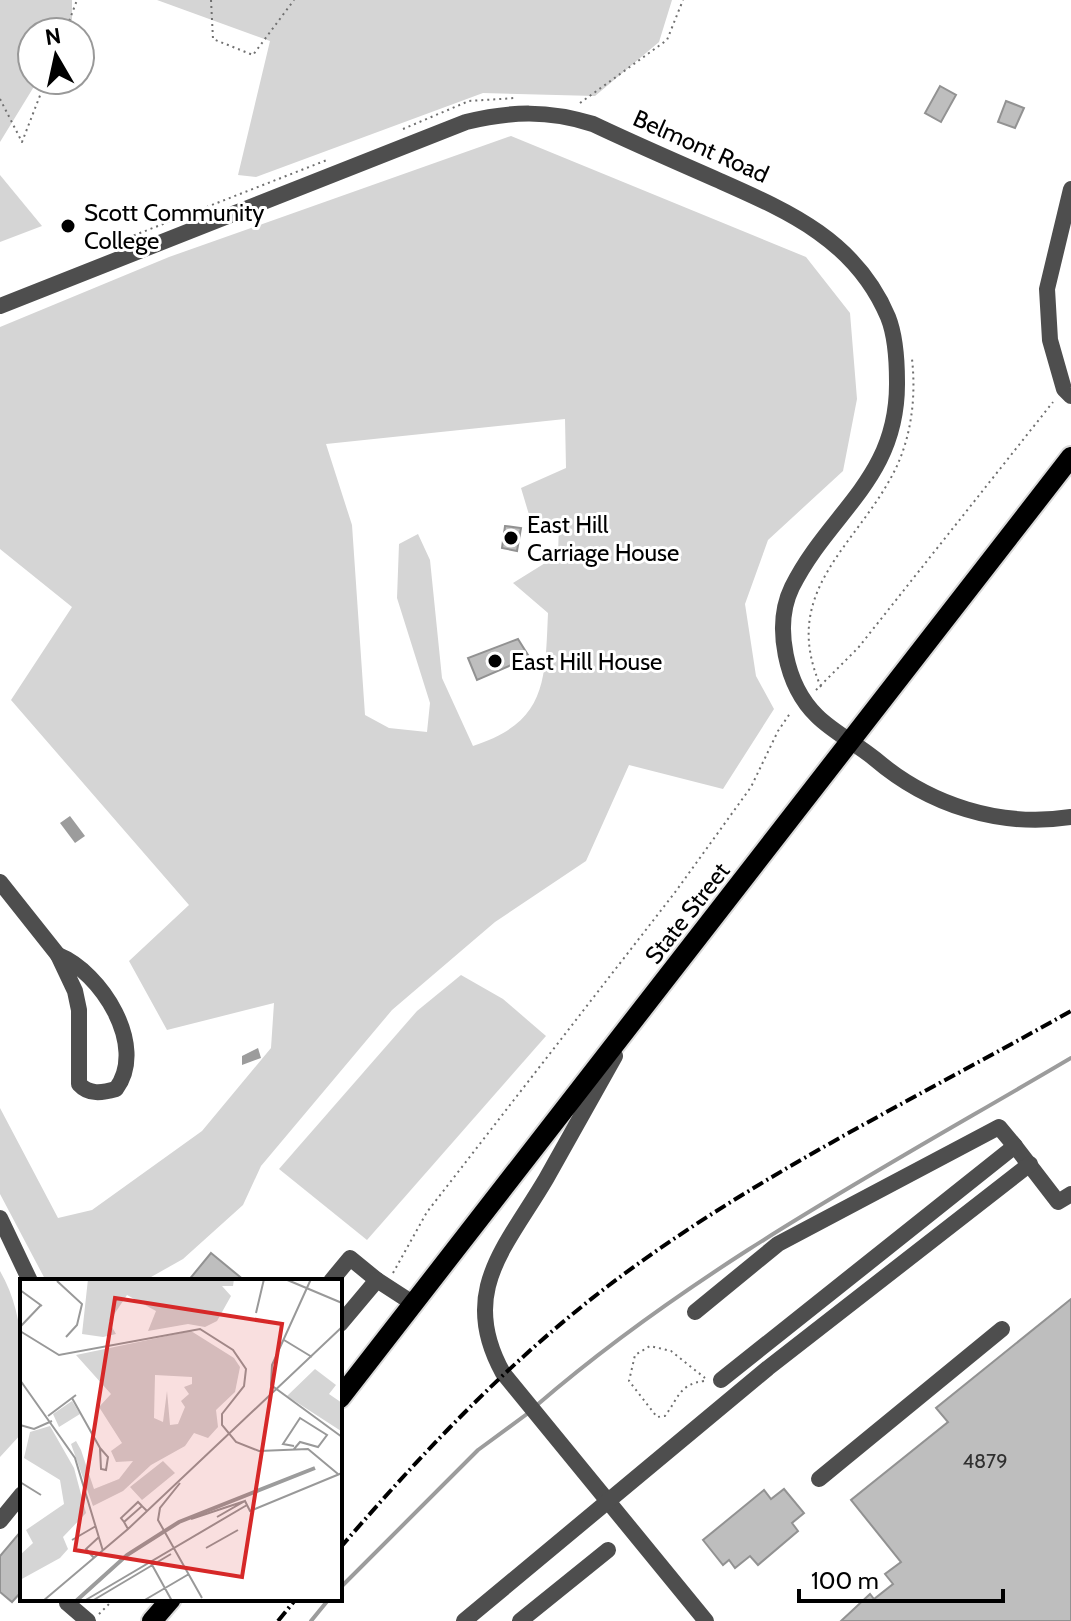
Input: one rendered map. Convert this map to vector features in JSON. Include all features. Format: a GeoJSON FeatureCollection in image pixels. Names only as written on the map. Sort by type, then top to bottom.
{"type":"FeatureCollection","features":[{"type":"Feature","properties":{"kind":"main road","name":"State Street"},"geometry":{"type":"LineString","coordinates":[[342,1395],[1071,457]]}},
{"type":"Feature","properties":{"kind":"main road"},"geometry":{"type":"LineString","coordinates":[[152,1621],[169,1601]]}},
{"type":"Feature","properties":{"kind":"street","name":"Belmont Road"},"geometry":{"type":"LineString","coordinates":[[0,306],[466,122],[528,111],[562,114],[593,124],[793,213],[827,235],[866,276],[889,318],[897,358],[897,403],[893,428],[878,464],[863,491],[808,561],[791,590],[784,621],[786,657],[802,696],[817,717],[852,740],[900,781],[979,815],[1053,820],[1071,817]]}},
{"type":"Feature","properties":{"kind":"street"},"geometry":{"type":"LineString","coordinates":[[1068,392],[1050,340],[1047,289],[1071,189]]}},
{"type":"Feature","properties":{"kind":"street"},"geometry":{"type":"LineString","coordinates":[[0,882],[58,955],[75,991],[79,1010],[79,1084],[85,1091],[97,1093],[116,1089],[127,1060],[112,1005],[102,987],[70,960],[58,955]]}},
{"type":"Feature","properties":{"kind":"street"},"geometry":{"type":"LineString","coordinates":[[631,1027],[490,1272],[485,1298],[489,1347],[503,1373],[706,1621]]}},
{"type":"Feature","properties":{"kind":"street"},"geometry":{"type":"LineString","coordinates":[[695,1312],[778,1244],[999,1127],[1058,1202],[1071,1194]]}},
{"type":"Feature","properties":{"kind":"street"},"geometry":{"type":"LineString","coordinates":[[714,1380],[1015,1146]]}},
{"type":"Feature","properties":{"kind":"street"},"geometry":{"type":"LineString","coordinates":[[474,1618],[774,1363],[1030,1164]]}},
{"type":"Feature","properties":{"kind":"street"},"geometry":{"type":"LineString","coordinates":[[0,1218],[29,1279]]}},
{"type":"Feature","properties":{"kind":"street"},"geometry":{"type":"LineString","coordinates":[[333,1279],[350,1258],[414,1304]]}},
{"type":"Feature","properties":{"kind":"street"},"geometry":{"type":"LineString","coordinates":[[342,1322],[382,1283]]}},
{"type":"Feature","properties":{"kind":"street"},"geometry":{"type":"LineString","coordinates":[[819,1479],[1002,1329]]}},
{"type":"Feature","properties":{"kind":"street"},"geometry":{"type":"LineString","coordinates":[[0,1521],[20,1496]]}},
{"type":"Feature","properties":{"kind":"street"},"geometry":{"type":"LineString","coordinates":[[520,1621],[608,1550]]}},
{"type":"Feature","properties":{"kind":"street"},"geometry":{"type":"LineString","coordinates":[[69,1601],[67,1603],[90,1621]]}},
{"type":"Feature","properties":{"kind":"path"},"geometry":{"type":"LineString","coordinates":[[211,0],[213,39],[253,55],[294,0]]}},
{"type":"Feature","properties":{"kind":"path"},"geometry":{"type":"LineString","coordinates":[[588,109],[577,105],[667,40],[683,0]]}},
{"type":"Feature","properties":{"kind":"path"},"geometry":{"type":"LineString","coordinates":[[0,99],[22,142],[40,96]]}},
{"type":"Feature","properties":{"kind":"path"},"geometry":{"type":"LineString","coordinates":[[401,130],[469,101],[519,98]]}},
{"type":"Feature","properties":{"kind":"path"},"geometry":{"type":"LineString","coordinates":[[114,244],[329,159]]}},
{"type":"Feature","properties":{"kind":"path"},"geometry":{"type":"LineString","coordinates":[[821,687],[811,665],[808,640],[808,619],[815,592],[897,467],[912,417],[912,353]]}},
{"type":"Feature","properties":{"kind":"path"},"geometry":{"type":"LineString","coordinates":[[382,1283],[427,1212],[676,891],[751,787],[778,731],[802,696],[821,687],[858,648],[1068,392]]}},
{"type":"Feature","properties":{"kind":"path"},"geometry":{"type":"LineString","coordinates":[[650,1346],[671,1351],[714,1380],[693,1382],[682,1389],[665,1416],[657,1417],[629,1381],[629,1375],[635,1355],[650,1346]]}},
{"type":"Feature","properties":{"kind":"path"},"geometry":{"type":"LineString","coordinates":[[90,1621],[112,1601]]}},
{"type":"Feature","properties":{"kind":"shaded area"},"geometry":{"type":"Polygon","coordinates":[[[0,0],[72,0],[72,16],[16,16],[16,96],[28,96],[0,142],[0,0]]]}},
{"type":"Feature","properties":{"kind":"shaded area"},"geometry":{"type":"Polygon","coordinates":[[[157,0],[672,0],[659,42],[595,96],[483,93],[256,177],[238,175],[270,41],[157,0]]]}},
{"type":"Feature","properties":{"kind":"shaded area"},"geometry":{"type":"Polygon","coordinates":[[[511,136],[806,257],[850,313],[857,399],[843,471],[768,540],[745,604],[756,676],[774,709],[723,789],[629,765],[586,861],[495,922],[392,1010],[261,1166],[243,1205],[183,1259],[148,1279],[45,1279],[0,1194],[0,1108],[58,1218],[92,1210],[202,1131],[271,1048],[274,1003],[167,1030],[129,961],[189,905],[11,700],[72,607],[0,549],[0,327],[169,257],[511,136]],[[565,419],[326,444],[352,525],[365,715],[389,728],[427,732],[430,703],[397,598],[399,544],[418,534],[430,560],[442,678],[473,746],[516,725],[528,711],[542,679],[548,613],[513,583],[558,555],[559,524],[530,518],[521,488],[566,468],[565,419]]]}},
{"type":"Feature","properties":{"kind":"shaded area"},"geometry":{"type":"Polygon","coordinates":[[[0,175],[42,226],[0,242],[0,175]]]}},
{"type":"Feature","properties":{"kind":"shaded area"},"geometry":{"type":"Polygon","coordinates":[[[70,816],[85,836],[75,843],[60,823],[70,816]]]}},
{"type":"Feature","properties":{"kind":"shaded area"},"geometry":{"type":"Polygon","coordinates":[[[461,975],[503,999],[546,1036],[367,1240],[279,1169],[417,1011],[461,975]]]}},
{"type":"Feature","properties":{"kind":"shaded area"},"geometry":{"type":"Polygon","coordinates":[[[258,1048],[261,1058],[242,1065],[242,1056],[258,1048]]]}},
{"type":"Feature","properties":{"kind":"shaded area"},"geometry":{"type":"Polygon","coordinates":[[[0,1271],[16,1310],[20,1329],[20,1435],[0,1457],[0,1271]]]}},
{"type":"Feature","properties":{"kind":"building"},"geometry":{"type":"Polygon","coordinates":[[[940,86],[956,95],[941,122],[925,113],[940,86]]]}},
{"type":"Feature","properties":{"kind":"building"},"geometry":{"type":"Polygon","coordinates":[[[1006,101],[1024,108],[1015,128],[998,122],[1006,101]]]}},
{"type":"Feature","properties":{"kind":"building","name":"East Hill Carriage House"},"geometry":{"type":"Polygon","coordinates":[[[505,526],[521,528],[517,551],[502,548],[505,526]]]}},
{"type":"Feature","properties":{"kind":"building","name":"East Hill House"},"geometry":{"type":"Polygon","coordinates":[[[518,639],[528,655],[525,659],[477,680],[468,658],[518,639]]]}},
{"type":"Feature","properties":{"kind":"building"},"geometry":{"type":"Polygon","coordinates":[[[211,1253],[243,1279],[190,1279],[211,1253]]]}},
{"type":"Feature","properties":{"kind":"building"},"geometry":{"type":"Polygon","coordinates":[[[1071,1299],[1071,1621],[841,1621],[870,1594],[874,1599],[893,1584],[885,1574],[901,1562],[851,1500],[948,1422],[936,1408],[1071,1299]]]}},
{"type":"Feature","properties":{"kind":"building"},"geometry":{"type":"Polygon","coordinates":[[[784,1489],[804,1513],[792,1523],[798,1531],[758,1565],[750,1556],[735,1568],[729,1560],[723,1565],[703,1540],[764,1490],[771,1499],[784,1489]]]}},
{"type":"Feature","properties":{"kind":"building"},"geometry":{"type":"Polygon","coordinates":[[[20,1532],[20,1593],[12,1602],[0,1592],[0,1556],[20,1532]]]}},
{"type":"Feature","properties":{"kind":"waterway"},"geometry":{"type":"LineString","coordinates":[[537,1405],[663,1307],[728,1263],[1071,1058]]}},
{"type":"Feature","properties":{"kind":"waterway"},"geometry":{"type":"LineString","coordinates":[[342,1586],[478,1450],[531,1411]]}},
{"type":"Feature","properties":{"kind":"waterway"},"geometry":{"type":"LineString","coordinates":[[311,1621],[327,1601]]}},
{"type":"Feature","properties":{"kind":"railway"},"geometry":{"type":"LineString","coordinates":[[342,1546],[467,1410],[535,1346],[608,1286],[662,1247],[776,1175],[1071,1011]]}},
{"type":"Feature","properties":{"kind":"railway"},"geometry":{"type":"LineString","coordinates":[[278,1621],[294,1601]]}},
{"type":"Feature","properties":{"kind":"place","name":"Scott Community College"},"geometry":{"type":"Point","coordinates":[68,226]}},
{"type":"Feature","properties":{"kind":"place","name":"East Hill Carriage House"},"geometry":{"type":"Point","coordinates":[511,538]}},
{"type":"Feature","properties":{"kind":"place","name":"East Hill House"},"geometry":{"type":"Point","coordinates":[495,661]}}]}
